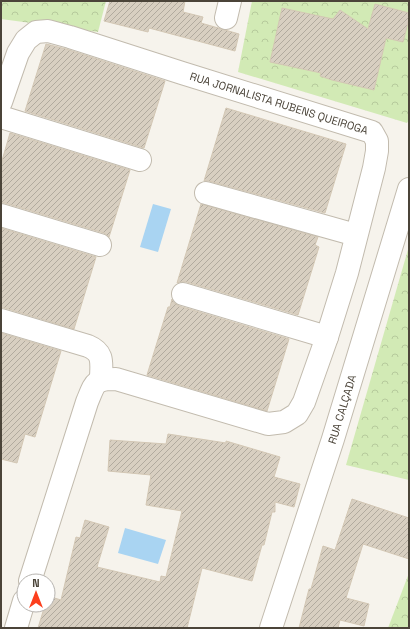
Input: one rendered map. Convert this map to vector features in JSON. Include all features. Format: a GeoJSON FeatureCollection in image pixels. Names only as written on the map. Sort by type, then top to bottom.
{"type":"FeatureCollection","features":[{"type":"Feature","properties":{"kind":"street","name":"RUA JORNALISTA RUBENS QUEIROGA"},"geometry":{"type":"LineString","coordinates":[[1,102],[18,53],[26,40],[36,32],[48,32],[70,37],[189,76],[372,132],[377,141],[374,168],[347,273],[327,337],[304,402],[297,414],[284,422],[268,424],[116,379],[101,380]]}},
{"type":"Feature","properties":{"kind":"street"},"geometry":{"type":"LineString","coordinates":[[1,117],[140,160]]}},
{"type":"Feature","properties":{"kind":"street","name":"RUA CALÇADA"},"geometry":{"type":"LineString","coordinates":[[271,628],[333,439],[409,189]]}},
{"type":"Feature","properties":{"kind":"street"},"geometry":{"type":"LineString","coordinates":[[206,193],[356,235]]}},
{"type":"Feature","properties":{"kind":"street"},"geometry":{"type":"LineString","coordinates":[[1,215],[100,245]]}},
{"type":"Feature","properties":{"kind":"street"},"geometry":{"type":"LineString","coordinates":[[183,294],[327,337]]}},
{"type":"Feature","properties":{"kind":"street"},"geometry":{"type":"LineString","coordinates":[[1,320],[96,349],[100,354],[101,360],[101,380],[95,384],[87,402],[33,573]]}},
{"type":"Feature","properties":{"kind":"street"},"geometry":{"type":"LineString","coordinates":[[16,628],[20,613]]}},
{"type":"Feature","properties":{"kind":"green space"},"geometry":{"type":"Polygon","coordinates":[[[2,1],[106,1],[98,32],[1,19],[2,1]]]}},
{"type":"Feature","properties":{"kind":"green space"},"geometry":{"type":"Polygon","coordinates":[[[252,1],[409,1],[409,120],[407,123],[238,72],[252,1]]]}},
{"type":"Feature","properties":{"kind":"green space"},"geometry":{"type":"Polygon","coordinates":[[[409,246],[409,480],[346,465],[409,246]]]}},
{"type":"Feature","properties":{"kind":"green space"},"geometry":{"type":"Polygon","coordinates":[[[409,573],[409,628],[388,628],[409,573]]]}},
{"type":"Feature","properties":{"kind":"water"},"geometry":{"type":"Polygon","coordinates":[[[153,204],[171,209],[158,252],[140,247],[153,204]]]}},
{"type":"Feature","properties":{"kind":"water"},"geometry":{"type":"Polygon","coordinates":[[[125,528],[166,540],[158,564],[118,553],[125,528]]]}},
{"type":"Feature","properties":{"kind":"building"},"geometry":{"type":"Polygon","coordinates":[[[110,1],[185,1],[183,12],[203,17],[201,23],[239,34],[235,51],[149,28],[148,32],[104,21],[110,1]]]}},
{"type":"Feature","properties":{"kind":"building"},"geometry":{"type":"Polygon","coordinates":[[[375,4],[409,13],[409,19],[403,42],[386,38],[374,90],[332,80],[320,76],[321,73],[270,62],[282,8],[333,19],[340,10],[368,29],[375,4]]]}},
{"type":"Feature","properties":{"kind":"building"},"geometry":{"type":"Polygon","coordinates":[[[46,44],[165,81],[144,148],[25,111],[46,44]]]}},
{"type":"Feature","properties":{"kind":"building"},"geometry":{"type":"Polygon","coordinates":[[[226,108],[346,144],[325,213],[209,181],[204,181],[226,108]]]}},
{"type":"Feature","properties":{"kind":"building"},"geometry":{"type":"Polygon","coordinates":[[[10,133],[130,170],[109,237],[104,233],[1,203],[1,164],[10,133]]]}},
{"type":"Feature","properties":{"kind":"building"},"geometry":{"type":"Polygon","coordinates":[[[201,204],[318,237],[315,245],[319,247],[298,315],[187,282],[177,283],[201,204]]]}},
{"type":"Feature","properties":{"kind":"building"},"geometry":{"type":"Polygon","coordinates":[[[1,228],[96,257],[74,329],[1,308],[1,228]]]}},
{"type":"Feature","properties":{"kind":"building"},"geometry":{"type":"Polygon","coordinates":[[[172,299],[174,303],[179,306],[289,339],[267,411],[147,375],[168,307],[170,307],[172,299]]]}},
{"type":"Feature","properties":{"kind":"building"},"geometry":{"type":"Polygon","coordinates":[[[1,333],[61,351],[35,437],[25,434],[17,463],[1,459],[1,333]]]}},
{"type":"Feature","properties":{"kind":"building"},"geometry":{"type":"Polygon","coordinates":[[[168,434],[226,443],[226,441],[280,457],[274,477],[300,484],[294,507],[275,502],[275,512],[272,512],[264,545],[262,545],[252,581],[202,568],[187,628],[38,628],[43,613],[56,613],[56,598],[61,600],[76,537],[80,538],[85,520],[109,527],[97,567],[160,582],[161,576],[166,577],[182,511],[146,505],[151,475],[108,471],[110,440],[166,444],[168,434]]]}},
{"type":"Feature","properties":{"kind":"building"},"geometry":{"type":"Polygon","coordinates":[[[352,499],[409,518],[409,559],[363,544],[346,598],[369,604],[364,626],[340,620],[338,628],[299,628],[309,589],[311,589],[323,546],[335,550],[352,499]]]}}]}
